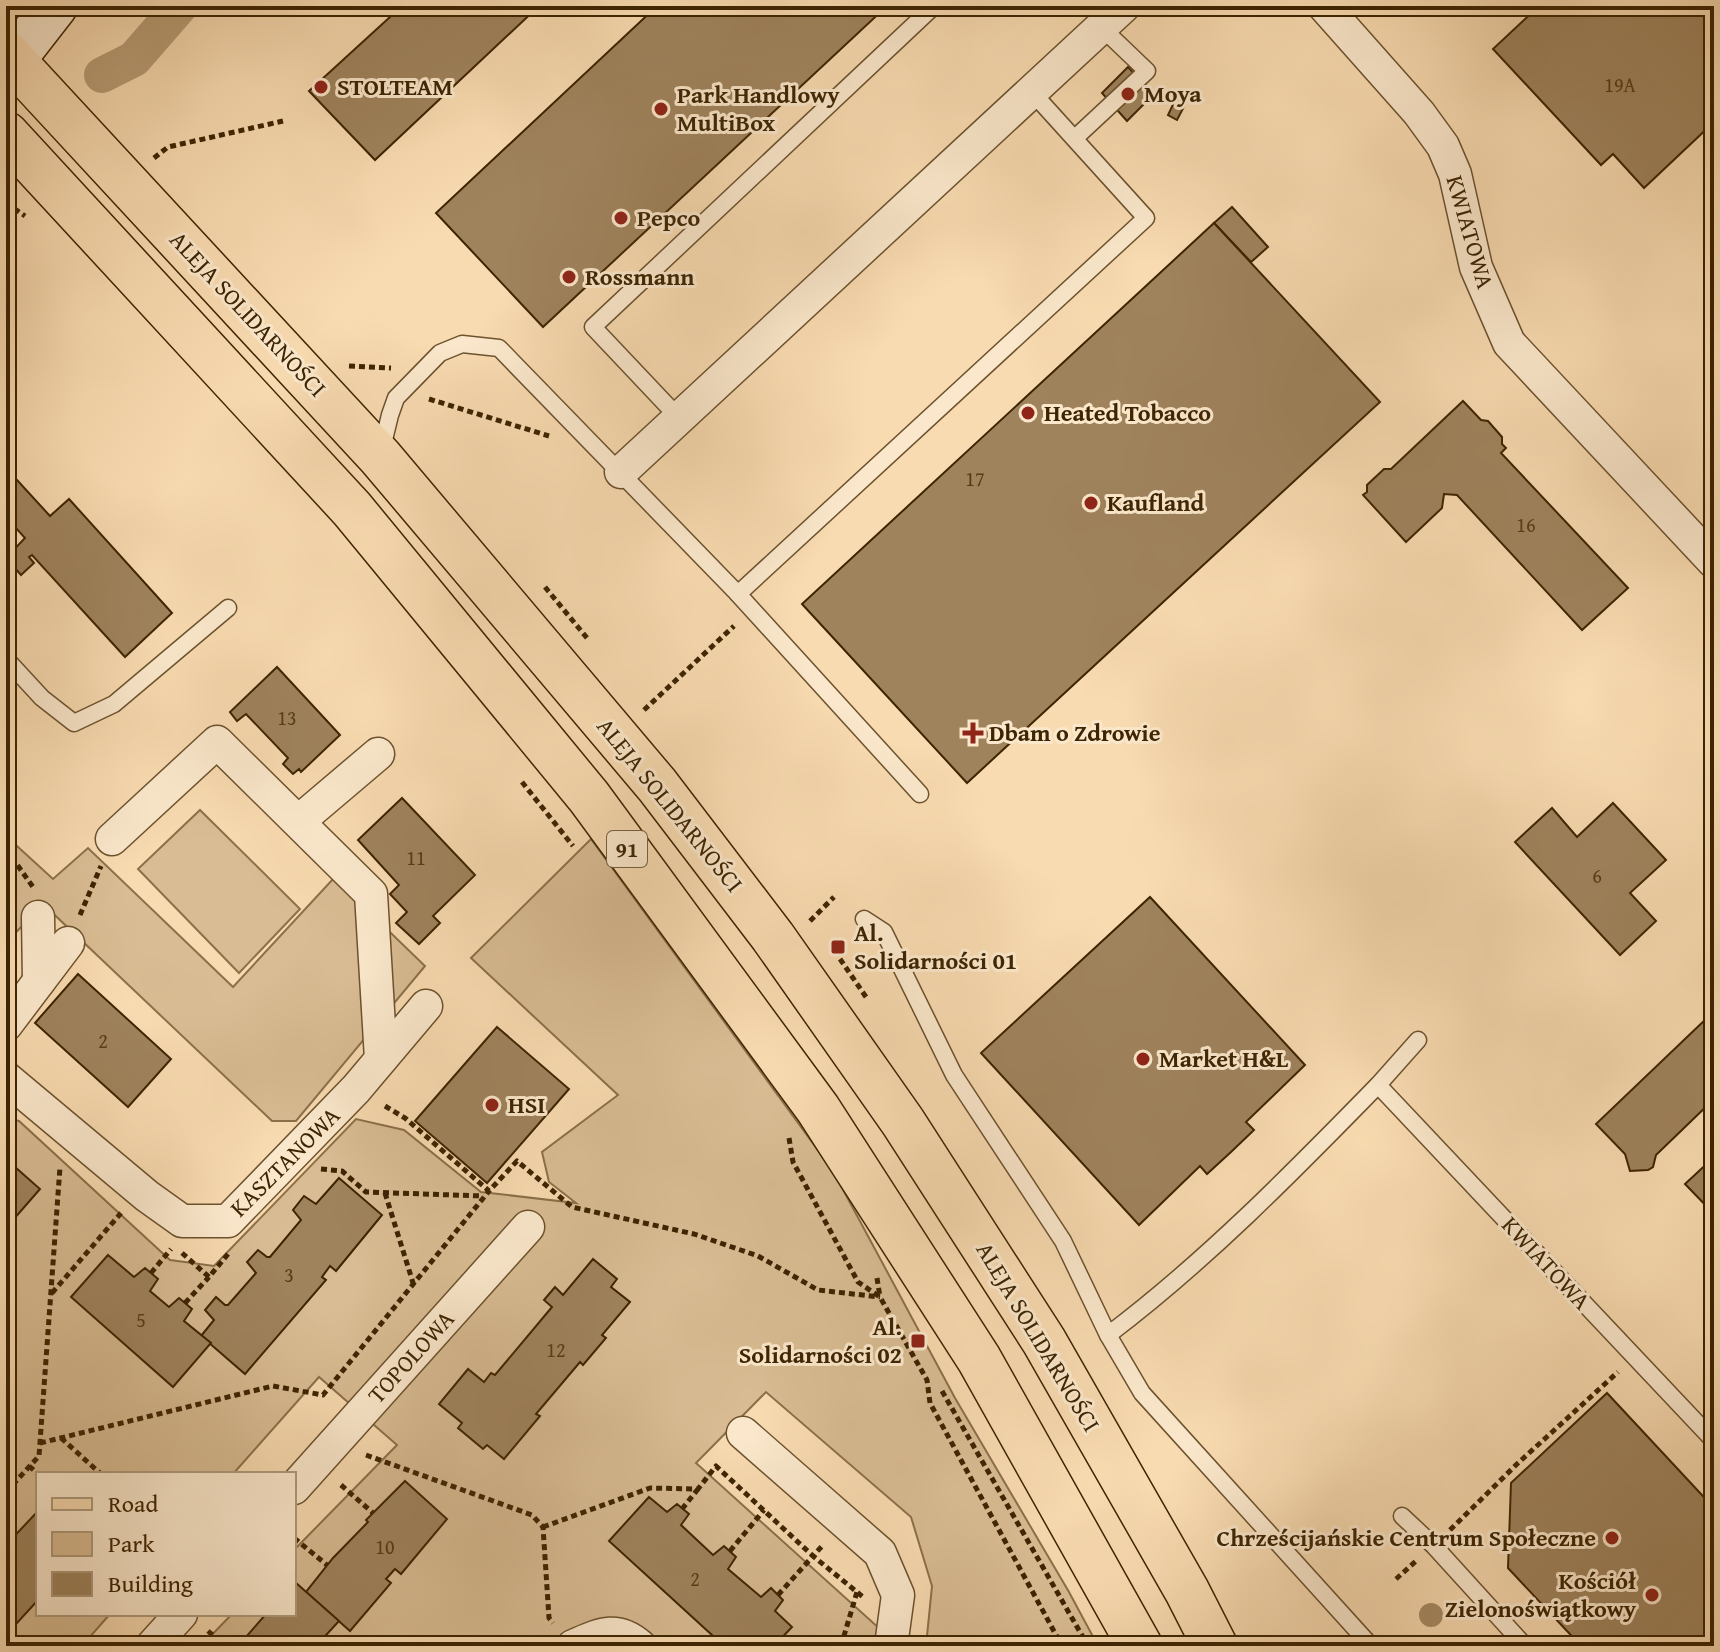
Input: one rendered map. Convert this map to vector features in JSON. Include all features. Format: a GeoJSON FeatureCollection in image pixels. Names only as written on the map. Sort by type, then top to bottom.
{"type":"FeatureCollection","features":[{"type":"Feature","properties":{"kind":"main road","name":"ALEJA SOLIDARNOŚCI"},"geometry":{"type":"LineString","coordinates":[[8,61],[380,457],[657,785],[791,961],[903,1122],[1044,1341],[1187,1591],[1215,1646]]}},
{"type":"Feature","properties":{"kind":"main road","name":"91"},"geometry":{"type":"LineString","coordinates":[[6,134],[352,509],[589,797],[827,1122],[979,1359],[1140,1646]]}},
{"type":"Feature","properties":{"kind":"street"},"geometry":{"type":"LineString","coordinates":[[8,61],[55,6]]}},
{"type":"Feature","properties":{"kind":"street","name":"KWIATOWA"},"geometry":{"type":"LineString","coordinates":[[1324,6],[1419,113],[1443,146],[1455,174],[1476,267],[1509,343],[1714,562]]}},
{"type":"Feature","properties":{"kind":"street"},"geometry":{"type":"LineString","coordinates":[[621,472],[1112,17]]}},
{"type":"Feature","properties":{"kind":"street"},"geometry":{"type":"LineString","coordinates":[[112,839],[217,742],[371,894],[381,1059]]}},
{"type":"Feature","properties":{"kind":"street"},"geometry":{"type":"LineString","coordinates":[[299,821],[378,754]]}},
{"type":"Feature","properties":{"kind":"street"},"geometry":{"type":"LineString","coordinates":[[38,917],[39,981]]}},
{"type":"Feature","properties":{"kind":"street"},"geometry":{"type":"LineString","coordinates":[[6,1025],[68,943]]}},
{"type":"Feature","properties":{"kind":"street","name":"KASZTANOWA"},"geometry":{"type":"LineString","coordinates":[[6,1078],[76,1138],[182,1221],[228,1221],[356,1089],[426,1006]]}},
{"type":"Feature","properties":{"kind":"street","name":"TOPOLOWA"},"geometry":{"type":"LineString","coordinates":[[296,1486],[528,1227]]}},
{"type":"Feature","properties":{"kind":"street"},"geometry":{"type":"LineString","coordinates":[[743,1433],[880,1553],[898,1595],[893,1635]]}},
{"type":"Feature","properties":{"kind":"street"},"geometry":{"type":"LineString","coordinates":[[152,1646],[194,1622]]}},
{"type":"Feature","properties":{"kind":"street"},"geometry":{"type":"LineString","coordinates":[[564,1636],[604,1633],[630,1637],[640,1646]]}},
{"type":"Feature","properties":{"kind":"lane"},"geometry":{"type":"LineString","coordinates":[[679,418],[593,327],[934,6]]}},
{"type":"Feature","properties":{"kind":"lane"},"geometry":{"type":"LineString","coordinates":[[1075,138],[1147,71],[1112,17]]}},
{"type":"Feature","properties":{"kind":"lane"},"geometry":{"type":"LineString","coordinates":[[738,594],[1146,218],[1031,91]]}},
{"type":"Feature","properties":{"kind":"lane"},"geometry":{"type":"LineString","coordinates":[[380,457],[396,398],[440,353],[462,344],[499,348],[738,594],[920,794]]}},
{"type":"Feature","properties":{"kind":"lane"},"geometry":{"type":"LineString","coordinates":[[6,659],[42,698],[74,723],[114,704],[228,608]]}},
{"type":"Feature","properties":{"kind":"lane"},"geometry":{"type":"LineString","coordinates":[[864,919],[884,932],[954,1075],[1063,1241],[1108,1335],[1142,1393],[1371,1646]]}},
{"type":"Feature","properties":{"kind":"lane"},"geometry":{"type":"LineString","coordinates":[[1108,1335],[1159,1296],[1264,1200],[1418,1040]]}},
{"type":"Feature","properties":{"kind":"lane","name":"KWIATOWA"},"geometry":{"type":"LineString","coordinates":[[1378,1085],[1714,1441]]}},
{"type":"Feature","properties":{"kind":"lane"},"geometry":{"type":"LineString","coordinates":[[1402,1516],[1434,1546],[1525,1646]]}},
{"type":"Feature","properties":{"kind":"path"},"geometry":{"type":"LineString","coordinates":[[150,162],[168,147],[283,121]]}},
{"type":"Feature","properties":{"kind":"path"},"geometry":{"type":"LineString","coordinates":[[6,203],[26,216]]}},
{"type":"Feature","properties":{"kind":"path"},"geometry":{"type":"LineString","coordinates":[[424,398],[567,442],[581,431]]}},
{"type":"Feature","properties":{"kind":"path"},"geometry":{"type":"LineString","coordinates":[[644,710],[663,692]]}},
{"type":"Feature","properties":{"kind":"path"},"geometry":{"type":"LineString","coordinates":[[513,771],[579,853]]}},
{"type":"Feature","properties":{"kind":"path"},"geometry":{"type":"LineString","coordinates":[[68,943],[112,839]]}},
{"type":"Feature","properties":{"kind":"path"},"geometry":{"type":"LineString","coordinates":[[6,849],[33,883],[38,917]]}},
{"type":"Feature","properties":{"kind":"path"},"geometry":{"type":"LineString","coordinates":[[810,921],[834,897]]}},
{"type":"Feature","properties":{"kind":"path"},"geometry":{"type":"LineString","coordinates":[[356,1089],[405,1118],[486,1193]]}},
{"type":"Feature","properties":{"kind":"path"},"geometry":{"type":"LineString","coordinates":[[788,1137],[793,1162],[858,1282],[880,1297],[927,1380],[930,1403],[1062,1646]]}},
{"type":"Feature","properties":{"kind":"path"},"geometry":{"type":"LineString","coordinates":[[6,1492],[39,1456],[61,1160],[76,1138]]}},
{"type":"Feature","properties":{"kind":"path"},"geometry":{"type":"LineString","coordinates":[[40,1443],[273,1386],[323,1395],[486,1193],[517,1161],[572,1207],[694,1234],[745,1251],[818,1290],[880,1297]]}},
{"type":"Feature","properties":{"kind":"path"},"geometry":{"type":"LineString","coordinates":[[315,1168],[342,1171],[366,1192],[486,1193]]}},
{"type":"Feature","properties":{"kind":"path"},"geometry":{"type":"LineString","coordinates":[[385,1193],[414,1286]]}},
{"type":"Feature","properties":{"kind":"path"},"geometry":{"type":"LineString","coordinates":[[51,1294],[127,1205]]}},
{"type":"Feature","properties":{"kind":"path"},"geometry":{"type":"LineString","coordinates":[[185,1303],[237,1243]]}},
{"type":"Feature","properties":{"kind":"path"},"geometry":{"type":"LineString","coordinates":[[151,1273],[174,1246],[209,1277]]}},
{"type":"Feature","properties":{"kind":"path"},"geometry":{"type":"LineString","coordinates":[[1396,1579],[1635,1357]]}},
{"type":"Feature","properties":{"kind":"path"},"geometry":{"type":"LineString","coordinates":[[942,1391],[1088,1646]]}},
{"type":"Feature","properties":{"kind":"path"},"geometry":{"type":"LineString","coordinates":[[61,1438],[99,1472]]}},
{"type":"Feature","properties":{"kind":"path"},"geometry":{"type":"LineString","coordinates":[[362,1454],[532,1515],[543,1527],[549,1618],[564,1636]]}},
{"type":"Feature","properties":{"kind":"path"},"geometry":{"type":"LineString","coordinates":[[29,1466],[36,1472]]}},
{"type":"Feature","properties":{"kind":"path"},"geometry":{"type":"LineString","coordinates":[[682,1509],[716,1466],[813,1556],[857,1592],[893,1635]]}},
{"type":"Feature","properties":{"kind":"path"},"geometry":{"type":"LineString","coordinates":[[338,1483],[373,1513]]}},
{"type":"Feature","properties":{"kind":"path"},"geometry":{"type":"LineString","coordinates":[[543,1527],[650,1488],[698,1489]]}},
{"type":"Feature","properties":{"kind":"path"},"geometry":{"type":"LineString","coordinates":[[730,1551],[764,1510]]}},
{"type":"Feature","properties":{"kind":"path"},"geometry":{"type":"LineString","coordinates":[[778,1595],[845,1520]]}},
{"type":"Feature","properties":{"kind":"path"},"geometry":{"type":"LineString","coordinates":[[6,1529],[14,1536]]}},
{"type":"Feature","properties":{"kind":"path"},"geometry":{"type":"LineString","coordinates":[[296,1540],[327,1565]]}},
{"type":"Feature","properties":{"kind":"path"},"geometry":{"type":"LineString","coordinates":[[841,1646],[857,1592]]}},
{"type":"Feature","properties":{"kind":"path"},"geometry":{"type":"LineString","coordinates":[[194,1622],[225,1646]]}},
{"type":"Feature","properties":{"kind":"green space"},"geometry":{"type":"Polygon","coordinates":[[[200,810],[300,909],[239,973],[138,869],[200,810]]]}},
{"type":"Feature","properties":{"kind":"green space"},"geometry":{"type":"Polygon","coordinates":[[[6,836],[53,879],[88,848],[233,987],[334,878],[425,966],[296,1121],[272,1121],[43,904],[6,943],[6,836]]]}},
{"type":"Feature","properties":{"kind":"green space"},"geometry":{"type":"Polygon","coordinates":[[[591,839],[833,1171],[955,1398],[1098,1646],[926,1646],[932,1586],[911,1517],[766,1392],[696,1463],[880,1629],[876,1646],[201,1646],[230,1616],[296,1616],[296,1548],[397,1445],[319,1377],[235,1472],[36,1472],[36,1616],[108,1616],[82,1646],[6,1646],[6,1118],[19,1121],[170,1260],[214,1266],[356,1119],[404,1130],[481,1192],[576,1203],[549,1182],[542,1152],[618,1095],[471,958],[591,839]]]}},
{"type":"Feature","properties":{"kind":"building"},"geometry":{"type":"Polygon","coordinates":[[[402,6],[539,6],[375,160],[309,91],[402,6]]]}},
{"type":"Feature","properties":{"kind":"building","name":"Park Handlowy MultiBox"},"geometry":{"type":"Polygon","coordinates":[[[657,6],[887,6],[543,327],[436,213],[657,6]]]}},
{"type":"Feature","properties":{"kind":"building"},"geometry":{"type":"Polygon","coordinates":[[[1539,6],[1714,6],[1714,122],[1644,188],[1613,154],[1601,165],[1493,49],[1539,6]]]}},
{"type":"Feature","properties":{"kind":"building","name":"Moya"},"geometry":{"type":"Polygon","coordinates":[[[1128,67],[1154,94],[1127,121],[1102,93],[1128,67]]]}},
{"type":"Feature","properties":{"kind":"building"},"geometry":{"type":"Polygon","coordinates":[[[1178,94],[1188,99],[1177,120],[1168,115],[1178,94]]]}},
{"type":"Feature","properties":{"kind":"building"},"geometry":{"type":"Polygon","coordinates":[[[1232,207],[1268,247],[1251,262],[1214,223],[1232,207]]]}},
{"type":"Feature","properties":{"kind":"building","name":"Kaufland"},"geometry":{"type":"Polygon","coordinates":[[[1214,223],[1380,402],[967,783],[802,604],[1214,223]]]}},
{"type":"Feature","properties":{"kind":"building"},"geometry":{"type":"Polygon","coordinates":[[[1463,401],[1502,437],[1506,448],[1501,453],[1628,588],[1582,630],[1457,495],[1444,494],[1442,508],[1406,542],[1363,495],[1367,492],[1367,485],[1384,469],[1391,469],[1463,401]]]}},
{"type":"Feature","properties":{"kind":"building"},"geometry":{"type":"Polygon","coordinates":[[[6,468],[50,516],[69,499],[172,613],[125,657],[32,555],[29,557],[34,563],[21,575],[6,558],[25,538],[16,528],[6,536],[6,468]]]}},
{"type":"Feature","properties":{"kind":"building"},"geometry":{"type":"Polygon","coordinates":[[[277,667],[340,735],[301,772],[299,769],[293,774],[283,764],[288,758],[246,714],[237,721],[230,712],[277,667]]]}},
{"type":"Feature","properties":{"kind":"building"},"geometry":{"type":"Polygon","coordinates":[[[402,798],[475,875],[433,916],[440,923],[419,944],[396,923],[407,912],[390,894],[399,885],[358,840],[402,798]]]}},
{"type":"Feature","properties":{"kind":"building"},"geometry":{"type":"Polygon","coordinates":[[[1613,803],[1666,860],[1630,893],[1656,921],[1620,955],[1515,842],[1552,808],[1577,837],[1613,803]]]}},
{"type":"Feature","properties":{"kind":"building","name":"Market H&L"},"geometry":{"type":"Polygon","coordinates":[[[1150,897],[1305,1065],[1246,1122],[1254,1130],[1207,1174],[1200,1166],[1139,1225],[981,1053],[1150,897]]]}},
{"type":"Feature","properties":{"kind":"building"},"geometry":{"type":"Polygon","coordinates":[[[78,974],[171,1059],[128,1107],[35,1023],[78,974]]]}},
{"type":"Feature","properties":{"kind":"building"},"geometry":{"type":"Polygon","coordinates":[[[1708,1017],[1714,1024],[1714,1099],[1656,1155],[1653,1167],[1630,1171],[1625,1154],[1596,1124],[1708,1017]]]}},
{"type":"Feature","properties":{"kind":"building","name":"HSI"},"geometry":{"type":"Polygon","coordinates":[[[497,1027],[569,1089],[487,1183],[415,1121],[497,1027]]]}},
{"type":"Feature","properties":{"kind":"building"},"geometry":{"type":"Polygon","coordinates":[[[1714,1157],[1714,1214],[1685,1184],[1714,1157]]]}},
{"type":"Feature","properties":{"kind":"building"},"geometry":{"type":"Polygon","coordinates":[[[6,1159],[40,1189],[6,1228],[6,1159]]]}},
{"type":"Feature","properties":{"kind":"building"},"geometry":{"type":"Polygon","coordinates":[[[339,1178],[382,1215],[336,1271],[330,1266],[322,1277],[326,1280],[245,1374],[201,1336],[214,1320],[205,1310],[216,1297],[228,1305],[256,1273],[247,1262],[258,1250],[270,1257],[301,1220],[293,1210],[304,1196],[316,1204],[339,1178]]]}},
{"type":"Feature","properties":{"kind":"building"},"geometry":{"type":"Polygon","coordinates":[[[108,1255],[134,1277],[145,1268],[151,1273],[158,1279],[150,1291],[169,1307],[179,1298],[185,1303],[192,1309],[184,1321],[211,1343],[173,1387],[71,1297],[108,1255]]]}},
{"type":"Feature","properties":{"kind":"building"},"geometry":{"type":"Polygon","coordinates":[[[593,1259],[617,1279],[611,1287],[630,1302],[602,1335],[606,1338],[583,1365],[580,1362],[536,1414],[540,1416],[504,1459],[487,1445],[483,1449],[458,1428],[462,1423],[439,1404],[468,1369],[484,1382],[491,1373],[495,1375],[552,1307],[544,1300],[555,1287],[563,1295],[593,1259]]]}},
{"type":"Feature","properties":{"kind":"building","name":"Chrześcijańskie Centrum Społeczne"},"geometry":{"type":"Polygon","coordinates":[[[1607,1393],[1714,1508],[1714,1646],[1581,1646],[1508,1568],[1511,1483],[1607,1393]]]}},
{"type":"Feature","properties":{"kind":"building"},"geometry":{"type":"Polygon","coordinates":[[[405,1481],[447,1519],[401,1574],[395,1569],[386,1579],[391,1583],[350,1631],[306,1592],[368,1522],[366,1520],[405,1481]]]}},
{"type":"Feature","properties":{"kind":"building"},"geometry":{"type":"Polygon","coordinates":[[[649,1497],[667,1512],[677,1504],[689,1514],[681,1525],[713,1555],[724,1546],[736,1557],[728,1569],[761,1597],[771,1588],[783,1600],[775,1611],[792,1627],[774,1646],[724,1646],[609,1541],[649,1497]]]}},
{"type":"Feature","properties":{"kind":"building"},"geometry":{"type":"Polygon","coordinates":[[[36,1513],[36,1602],[6,1635],[6,1545],[36,1513]]]}},
{"type":"Feature","properties":{"kind":"building"},"geometry":{"type":"Polygon","coordinates":[[[296,1583],[339,1621],[316,1646],[234,1646],[239,1645],[264,1616],[296,1616],[296,1583]]]}},
{"type":"Feature","properties":{"kind":"waterway"},"geometry":{"type":"LineString","coordinates":[[102,75],[134,59],[180,6]]}},
{"type":"Feature","properties":{"kind":"place","name":"STOLTEAM"},"geometry":{"type":"Point","coordinates":[321,87]}},
{"type":"Feature","properties":{"kind":"place","name":"Moya"},"geometry":{"type":"Point","coordinates":[1128,94]}},
{"type":"Feature","properties":{"kind":"place","name":"Park Handlowy MultiBox"},"geometry":{"type":"Point","coordinates":[661,109]}},
{"type":"Feature","properties":{"kind":"place","name":"Pepco"},"geometry":{"type":"Point","coordinates":[621,218]}},
{"type":"Feature","properties":{"kind":"place","name":"Rossmann"},"geometry":{"type":"Point","coordinates":[569,277]}},
{"type":"Feature","properties":{"kind":"place","name":"Heated Tobacco"},"geometry":{"type":"Point","coordinates":[1028,413]}},
{"type":"Feature","properties":{"kind":"place","name":"Kaufland"},"geometry":{"type":"Point","coordinates":[1091,503]}},
{"type":"Feature","properties":{"kind":"place","name":"Dbam o Zdrowie"},"geometry":{"type":"Point","coordinates":[973,733]}},
{"type":"Feature","properties":{"kind":"place","name":"Al. Solidarności 01"},"geometry":{"type":"Point","coordinates":[838,947]}},
{"type":"Feature","properties":{"kind":"place","name":"Market H&L"},"geometry":{"type":"Point","coordinates":[1143,1059]}},
{"type":"Feature","properties":{"kind":"place","name":"HSI"},"geometry":{"type":"Point","coordinates":[492,1105]}},
{"type":"Feature","properties":{"kind":"place","name":"Al. Solidarności 02"},"geometry":{"type":"Point","coordinates":[918,1341]}},
{"type":"Feature","properties":{"kind":"place","name":"Chrześcijańskie Centrum Społeczne"},"geometry":{"type":"Point","coordinates":[1612,1538]}},
{"type":"Feature","properties":{"kind":"place","name":"Kościół Zielonoświątkowy"},"geometry":{"type":"Point","coordinates":[1652,1595]}}]}
